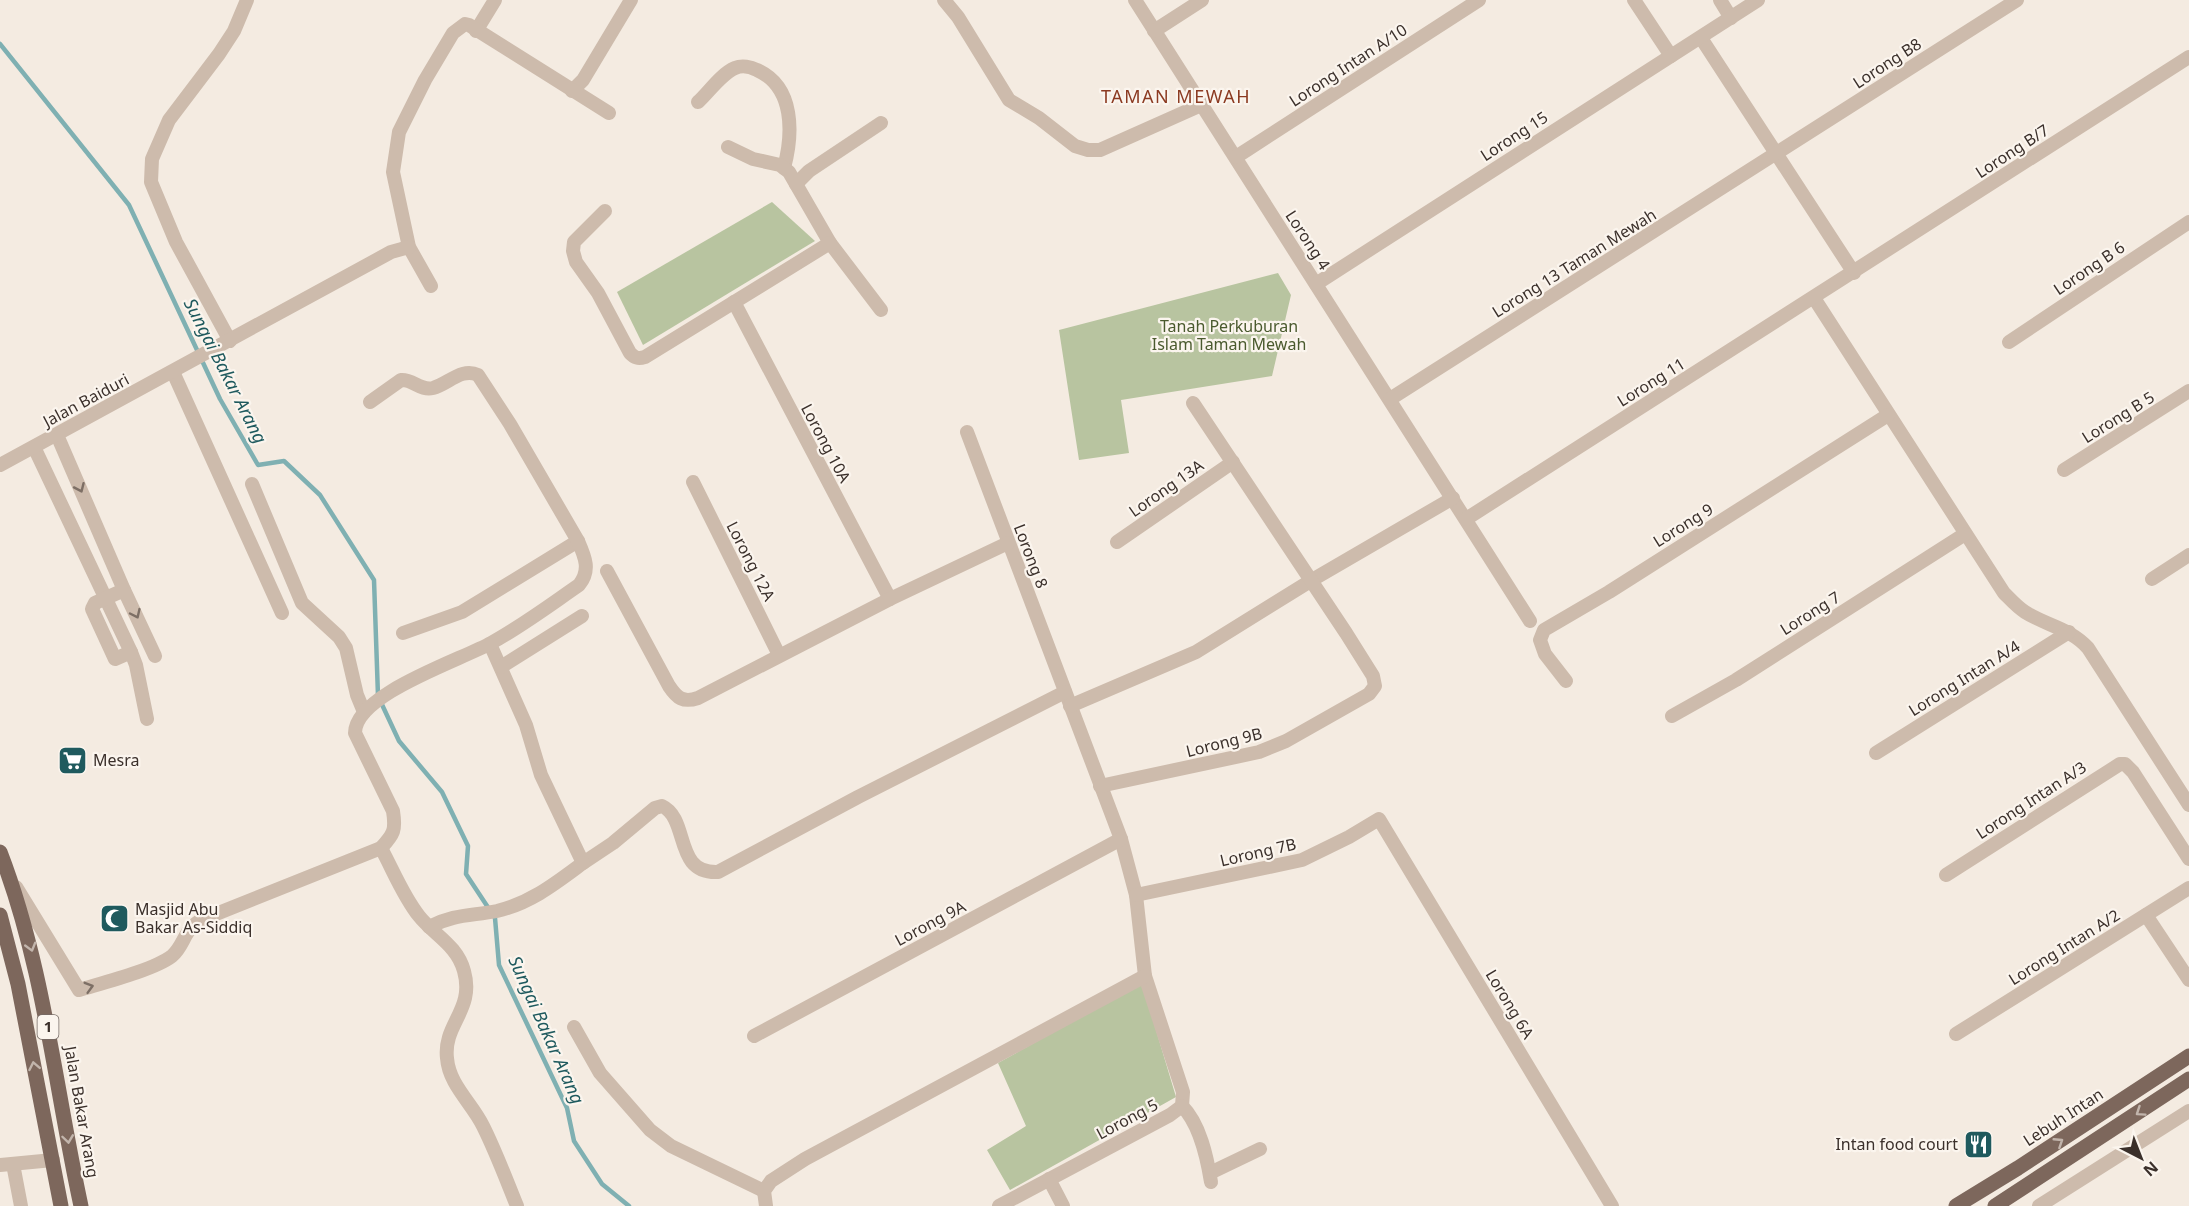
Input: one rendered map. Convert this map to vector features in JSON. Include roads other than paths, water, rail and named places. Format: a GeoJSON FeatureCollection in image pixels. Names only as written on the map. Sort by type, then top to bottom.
{"type":"FeatureCollection","features":[{"type":"Feature","properties":{"kind":"main road","name":"Jalan Bakar Arang"},"geometry":{"type":"LineString","coordinates":[[0,852],[10,877],[34,960],[81,1206]]}},
{"type":"Feature","properties":{"kind":"main road","name":"1"},"geometry":{"type":"LineString","coordinates":[[0,915],[11,952],[53,1160],[60,1206]]}},
{"type":"Feature","properties":{"kind":"main road","name":"Lebuh Intan"},"geometry":{"type":"LineString","coordinates":[[1956,1206],[2189,1056]]}},
{"type":"Feature","properties":{"kind":"main road"},"geometry":{"type":"LineString","coordinates":[[1995,1206],[2058,1167],[2189,1079]]}},
{"type":"Feature","properties":{"kind":"main road"},"geometry":{"type":"LineString","coordinates":[[2018,1168],[2044,1160],[2054,1162],[2058,1167]]}},
{"type":"Feature","properties":{"kind":"street"},"geometry":{"type":"LineString","coordinates":[[230,341],[176,242],[151,182],[152,159],[169,120],[234,31],[247,0]]}},
{"type":"Feature","properties":{"kind":"street"},"geometry":{"type":"LineString","coordinates":[[476,31],[495,0]]}},
{"type":"Feature","properties":{"kind":"street"},"geometry":{"type":"LineString","coordinates":[[572,91],[583,80],[631,0]]}},
{"type":"Feature","properties":{"kind":"street"},"geometry":{"type":"LineString","coordinates":[[944,0],[958,17],[1009,100],[1022,110],[1039,118],[1075,146],[1088,150],[1100,150],[1201,105]]}},
{"type":"Feature","properties":{"kind":"street","name":"Lorong 4"},"geometry":{"type":"LineString","coordinates":[[1135,0],[1530,621]]}},
{"type":"Feature","properties":{"kind":"street"},"geometry":{"type":"LineString","coordinates":[[1154,31],[1202,0]]}},
{"type":"Feature","properties":{"kind":"street","name":"Lorong Intan A/10"},"geometry":{"type":"LineString","coordinates":[[1236,158],[1479,0]]}},
{"type":"Feature","properties":{"kind":"street"},"geometry":{"type":"LineString","coordinates":[[1635,0],[1671,56]]}},
{"type":"Feature","properties":{"kind":"street"},"geometry":{"type":"LineString","coordinates":[[1720,0],[1731,18]]}},
{"type":"Feature","properties":{"kind":"street","name":"Lorong 15"},"geometry":{"type":"LineString","coordinates":[[1316,284],[1611,92],[1701,38],[1758,0]]}},
{"type":"Feature","properties":{"kind":"street","name":"Lorong B8"},"geometry":{"type":"LineString","coordinates":[[1776,154],[2017,0]]}},
{"type":"Feature","properties":{"kind":"street"},"geometry":{"type":"LineString","coordinates":[[431,286],[409,247],[393,172],[399,132],[425,80],[453,33],[465,24],[609,113]]}},
{"type":"Feature","properties":{"kind":"street"},"geometry":{"type":"LineString","coordinates":[[1701,38],[1854,273]]}},
{"type":"Feature","properties":{"kind":"street","name":"Lorong B/7"},"geometry":{"type":"LineString","coordinates":[[1854,273],[2189,57]]}},
{"type":"Feature","properties":{"kind":"street"},"geometry":{"type":"LineString","coordinates":[[698,102],[736,67],[749,66],[771,79],[786,101],[790,120],[788,153],[783,168]]}},
{"type":"Feature","properties":{"kind":"street"},"geometry":{"type":"LineString","coordinates":[[796,184],[809,171],[881,123]]}},
{"type":"Feature","properties":{"kind":"street"},"geometry":{"type":"LineString","coordinates":[[728,147],[789,172],[830,243],[881,310]]}},
{"type":"Feature","properties":{"kind":"street","name":"Lorong 13 Taman Mewah"},"geometry":{"type":"LineString","coordinates":[[1390,399],[1776,154]]}},
{"type":"Feature","properties":{"kind":"street"},"geometry":{"type":"LineString","coordinates":[[604,211],[574,242],[573,251],[576,262],[598,293],[630,354],[639,359],[830,243]]}},
{"type":"Feature","properties":{"kind":"street","name":"Lorong B 6"},"geometry":{"type":"LineString","coordinates":[[2008,342],[2189,222]]}},
{"type":"Feature","properties":{"kind":"street","name":"Jalan Baiduri"},"geometry":{"type":"LineString","coordinates":[[0,465],[391,252],[409,247]]}},
{"type":"Feature","properties":{"kind":"street","name":"Lorong 11"},"geometry":{"type":"LineString","coordinates":[[1466,519],[1854,273]]}},
{"type":"Feature","properties":{"kind":"street"},"geometry":{"type":"LineString","coordinates":[[1814,298],[2004,593],[2027,614],[2069,632],[2088,648],[2189,805]]}},
{"type":"Feature","properties":{"kind":"street","name":"Lorong 10A"},"geometry":{"type":"LineString","coordinates":[[734,302],[890,599]]}},
{"type":"Feature","properties":{"kind":"street"},"geometry":{"type":"LineString","coordinates":[[173,372],[282,613]]}},
{"type":"Feature","properties":{"kind":"street"},"geometry":{"type":"LineString","coordinates":[[10,877],[78,990],[121,977],[172,956],[188,930],[201,920],[381,848],[392,836],[395,824],[393,811],[354,733],[356,721],[368,708],[407,682],[490,644],[579,585],[584,579],[587,564],[578,541],[510,424],[478,375],[466,372],[430,388],[401,380],[370,402]]}},
{"type":"Feature","properties":{"kind":"street","name":"Lorong B 5"},"geometry":{"type":"LineString","coordinates":[[2064,470],[2189,391]]}},
{"type":"Feature","properties":{"kind":"street"},"geometry":{"type":"LineString","coordinates":[[1193,404],[1312,580]]}},
{"type":"Feature","properties":{"kind":"street","name":"Lorong 9"},"geometry":{"type":"LineString","coordinates":[[1566,681],[1545,654],[1540,640],[1544,630],[1609,592],[1888,415]]}},
{"type":"Feature","properties":{"kind":"street","name":"Lorong 8"},"geometry":{"type":"LineString","coordinates":[[967,432],[1120,839]]}},
{"type":"Feature","properties":{"kind":"street"},"geometry":{"type":"LineString","coordinates":[[57,435],[155,656]]}},
{"type":"Feature","properties":{"kind":"street"},"geometry":{"type":"LineString","coordinates":[[34,447],[106,597]]}},
{"type":"Feature","properties":{"kind":"street","name":"Lorong 13A"},"geometry":{"type":"LineString","coordinates":[[1117,542],[1233,462]]}},
{"type":"Feature","properties":{"kind":"street","name":"Lorong 12A"},"geometry":{"type":"LineString","coordinates":[[693,482],[779,655]]}},
{"type":"Feature","properties":{"kind":"street"},"geometry":{"type":"LineString","coordinates":[[252,484],[302,603],[339,637],[346,648],[357,695],[368,708]]}},
{"type":"Feature","properties":{"kind":"street"},"geometry":{"type":"LineString","coordinates":[[1070,706],[1196,652],[1312,580],[1453,498]]}},
{"type":"Feature","properties":{"kind":"street","name":"Lorong 7"},"geometry":{"type":"LineString","coordinates":[[1672,716],[1736,680],[1965,534]]}},
{"type":"Feature","properties":{"kind":"street"},"geometry":{"type":"LineString","coordinates":[[403,633],[462,612],[578,541]]}},
{"type":"Feature","properties":{"kind":"street"},"geometry":{"type":"LineString","coordinates":[[608,571],[669,686],[681,700],[688,701],[698,698],[890,599],[1008,543]]}},
{"type":"Feature","properties":{"kind":"street"},"geometry":{"type":"LineString","coordinates":[[2152,579],[2189,555]]}},
{"type":"Feature","properties":{"kind":"street","name":"Lorong 9B"},"geometry":{"type":"LineString","coordinates":[[1100,786],[1259,752],[1286,741],[1369,694],[1374,686],[1373,676],[1312,580]]}},
{"type":"Feature","properties":{"kind":"street"},"geometry":{"type":"LineString","coordinates":[[124,590],[95,603],[92,609],[115,659],[131,652],[136,665],[147,719]]}},
{"type":"Feature","properties":{"kind":"street"},"geometry":{"type":"LineString","coordinates":[[501,667],[582,616]]}},
{"type":"Feature","properties":{"kind":"street","name":"Lorong Intan A/4"},"geometry":{"type":"LineString","coordinates":[[1876,753],[2069,632]]}},
{"type":"Feature","properties":{"kind":"street"},"geometry":{"type":"LineString","coordinates":[[490,644],[526,725],[541,775],[583,862]]}},
{"type":"Feature","properties":{"kind":"street"},"geometry":{"type":"LineString","coordinates":[[429,927],[462,914],[493,911],[518,905],[548,890],[583,862],[613,843],[655,808],[662,806],[672,814],[696,868],[707,873],[718,872],[858,797],[1065,692]]}},
{"type":"Feature","properties":{"kind":"street","name":"Lorong Intan A/3"},"geometry":{"type":"LineString","coordinates":[[1946,875],[2115,766],[2125,764],[2133,772],[2189,860]]}},
{"type":"Feature","properties":{"kind":"street","name":"Lorong 7B"},"geometry":{"type":"LineString","coordinates":[[1136,895],[1302,860],[1379,819]]}},
{"type":"Feature","properties":{"kind":"street","name":"Lorong 6A"},"geometry":{"type":"LineString","coordinates":[[1379,819],[1612,1206]]}},
{"type":"Feature","properties":{"kind":"street","name":"Lorong 5"},"geometry":{"type":"LineString","coordinates":[[999,1206],[1170,1115],[1182,1106],[1183,1092],[1145,976],[1136,895],[1120,839]]}},
{"type":"Feature","properties":{"kind":"street","name":"Lorong 9A"},"geometry":{"type":"LineString","coordinates":[[754,1036],[1120,839]]}},
{"type":"Feature","properties":{"kind":"street"},"geometry":{"type":"LineString","coordinates":[[381,848],[410,904],[429,927],[448,942],[464,970],[467,996],[447,1043],[446,1058],[455,1084],[483,1126],[517,1206]]}},
{"type":"Feature","properties":{"kind":"street","name":"Lorong Intan A/2"},"geometry":{"type":"LineString","coordinates":[[1956,1034],[2189,888]]}},
{"type":"Feature","properties":{"kind":"street"},"geometry":{"type":"LineString","coordinates":[[2146,915],[2189,980]]}},
{"type":"Feature","properties":{"kind":"street"},"geometry":{"type":"LineString","coordinates":[[766,1206],[764,1191],[771,1181],[805,1159],[1145,976]]}},
{"type":"Feature","properties":{"kind":"street"},"geometry":{"type":"LineString","coordinates":[[574,1027],[600,1073],[614,1087],[634,1114],[658,1137],[764,1191]]}},
{"type":"Feature","properties":{"kind":"street"},"geometry":{"type":"LineString","coordinates":[[1182,1106],[1189,1113],[1199,1134],[1210,1178],[1260,1149]]}},
{"type":"Feature","properties":{"kind":"street"},"geometry":{"type":"LineString","coordinates":[[2039,1206],[2189,1111]]}},
{"type":"Feature","properties":{"kind":"street"},"geometry":{"type":"LineString","coordinates":[[21,1206],[6,1165],[53,1160]]}},
{"type":"Feature","properties":{"kind":"street"},"geometry":{"type":"LineString","coordinates":[[2058,1167],[2070,1187]]}},
{"type":"Feature","properties":{"kind":"street"},"geometry":{"type":"LineString","coordinates":[[1049,1179],[1063,1206]]}},
{"type":"Feature","properties":{"kind":"waterway","name":"Sungai Bakar Arang"},"geometry":{"type":"LineString","coordinates":[[0,44],[129,205],[220,399],[258,465],[284,461],[320,495],[374,580],[378,696],[399,741],[442,792],[468,846],[466,874],[495,918],[499,965],[567,1108],[574,1141],[602,1184],[629,1206]]}},
{"type":"Feature","properties":{"kind":"place","name":"Mesra"},"geometry":{"type":"Point","coordinates":[72,760]}},
{"type":"Feature","properties":{"kind":"place","name":"Masjid Abu Bakar As-Siddiq"},"geometry":{"type":"Point","coordinates":[114,918]}},
{"type":"Feature","properties":{"kind":"place","name":"Intan food court"},"geometry":{"type":"Point","coordinates":[1979,1144]}},
{"type":"Feature","properties":{"kind":"district","name":"TAMAN MEWAH"},"geometry":{"type":"Point","coordinates":[1176,97]}},
{"type":"Feature","properties":{"kind":"park label","name":"Tanah Perkuburan Islam Taman Mewah"},"geometry":{"type":"Point","coordinates":[1229,335]}}]}
